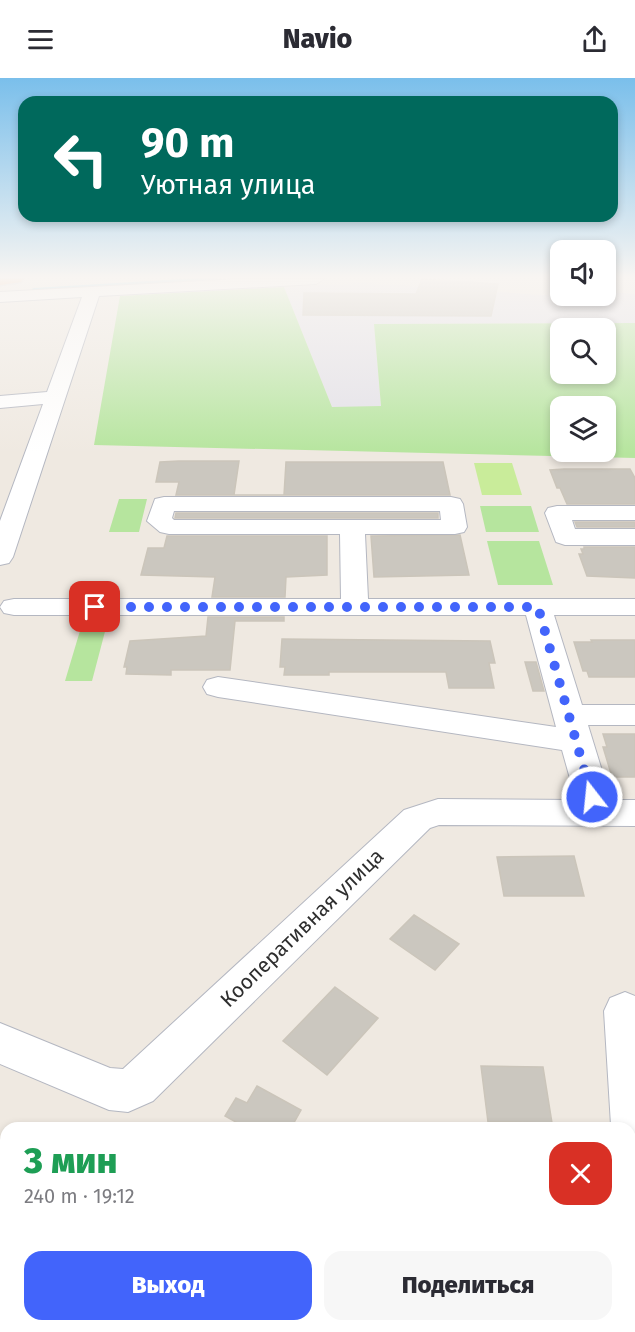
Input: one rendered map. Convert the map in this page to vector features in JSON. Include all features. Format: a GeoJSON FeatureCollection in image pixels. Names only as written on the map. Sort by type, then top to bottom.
{"type":"FeatureCollection","features":[{"type":"Feature","properties":{"kind":"street"},"geometry":{"type":"LineString","coordinates":[[0,558],[76,338]]}},
{"type":"Feature","properties":{"kind":"street"},"geometry":{"type":"LineString","coordinates":[[0,402],[56,397]]}},
{"type":"Feature","properties":{"kind":"street"},"geometry":{"type":"LineString","coordinates":[[164,504],[451,504],[455,527],[352,527],[169,527],[159,521],[164,504]]}},
{"type":"Feature","properties":{"kind":"street"},"geometry":{"type":"LineString","coordinates":[[635,513],[557,513],[565,537],[635,537]]}},
{"type":"Feature","properties":{"kind":"street"},"geometry":{"type":"LineString","coordinates":[[352,527],[356,607]]}},
{"type":"Feature","properties":{"kind":"street"},"geometry":{"type":"LineString","coordinates":[[5,605],[635,607]]}},
{"type":"Feature","properties":{"kind":"street"},"geometry":{"type":"LineString","coordinates":[[538,607],[597,813]]}},
{"type":"Feature","properties":{"kind":"street"},"geometry":{"type":"LineString","coordinates":[[218,687],[573,728],[635,716]]}},
{"type":"Feature","properties":{"kind":"street","name":"Кооперативная улица"},"geometry":{"type":"LineString","coordinates":[[0,1043],[109,1089],[128,1091],[137,1086],[417,819],[438,812],[635,813]]}},
{"type":"Feature","properties":{"kind":"street"},"geometry":{"type":"LineString","coordinates":[[625,1011],[635,1122]]}},
{"type":"Feature","properties":{"kind":"shaded area"},"geometry":{"type":"Polygon","coordinates":[[[304,338],[375,338],[381,407],[332,407],[304,338]]]}},
{"type":"Feature","properties":{"kind":"green space"},"geometry":{"type":"Polygon","coordinates":[[[113,338],[304,338],[332,407],[381,406],[375,338],[550,338],[550,384],[616,384],[616,338],[635,338],[635,458],[616,458],[616,396],[550,396],[550,456],[94,445],[113,338]]]}},
{"type":"Feature","properties":{"kind":"green space"},"geometry":{"type":"Polygon","coordinates":[[[474,463],[512,463],[522,495],[482,495],[474,463]]]}},
{"type":"Feature","properties":{"kind":"green space"},"geometry":{"type":"Polygon","coordinates":[[[119,499],[147,499],[139,532],[109,532],[119,499]]]}},
{"type":"Feature","properties":{"kind":"green space"},"geometry":{"type":"Polygon","coordinates":[[[480,506],[531,506],[539,532],[486,532],[480,506]]]}},
{"type":"Feature","properties":{"kind":"green space"},"geometry":{"type":"Polygon","coordinates":[[[487,541],[539,541],[553,585],[498,585],[487,541]]]}},
{"type":"Feature","properties":{"kind":"green space"},"geometry":{"type":"Polygon","coordinates":[[[82,624],[107,624],[92,681],[65,681],[82,624]]]}},
{"type":"Feature","properties":{"kind":"building"},"geometry":{"type":"Polygon","coordinates":[[[239,461],[234,495],[176,495],[179,482],[156,482],[160,462],[239,461]]]}},
{"type":"Feature","properties":{"kind":"building"},"geometry":{"type":"Polygon","coordinates":[[[286,462],[443,462],[450,495],[284,495],[286,462]]]}},
{"type":"Feature","properties":{"kind":"building"},"geometry":{"type":"Polygon","coordinates":[[[630,469],[635,478],[635,504],[567,504],[550,470],[630,469]]]}},
{"type":"Feature","properties":{"kind":"building"},"geometry":{"type":"Polygon","coordinates":[[[176,513],[438,513],[438,518],[175,518],[176,513]]]}},
{"type":"Feature","properties":{"kind":"building"},"geometry":{"type":"Polygon","coordinates":[[[575,522],[635,522],[635,527],[577,527],[575,522]]]}},
{"type":"Feature","properties":{"kind":"building"},"geometry":{"type":"Polygon","coordinates":[[[460,535],[469,575],[374,577],[371,536],[460,535]]]}},
{"type":"Feature","properties":{"kind":"building"},"geometry":{"type":"Polygon","coordinates":[[[167,536],[327,536],[327,575],[286,577],[285,597],[212,597],[215,577],[141,575],[148,548],[164,548],[167,536]]]}},
{"type":"Feature","properties":{"kind":"building"},"geometry":{"type":"Polygon","coordinates":[[[584,547],[635,547],[635,578],[587,576],[579,554],[583,554],[581,549],[584,547]]]}},
{"type":"Feature","properties":{"kind":"building"},"geometry":{"type":"Polygon","coordinates":[[[208,617],[284,617],[284,621],[235,621],[230,670],[171,670],[171,675],[126,674],[127,667],[124,667],[130,641],[206,636],[208,617]]]}},
{"type":"Feature","properties":{"kind":"building"},"geometry":{"type":"Polygon","coordinates":[[[282,639],[490,641],[495,663],[489,663],[494,688],[449,688],[446,672],[329,672],[329,675],[284,675],[285,667],[280,667],[282,639]]]}},
{"type":"Feature","properties":{"kind":"building"},"geometry":{"type":"Polygon","coordinates":[[[591,640],[635,640],[635,677],[589,677],[587,671],[583,671],[574,642],[592,642],[591,640]]]}},
{"type":"Feature","properties":{"kind":"building"},"geometry":{"type":"Polygon","coordinates":[[[525,662],[536,662],[544,691],[533,691],[525,662]]]}},
{"type":"Feature","properties":{"kind":"building"},"geometry":{"type":"Polygon","coordinates":[[[603,734],[635,734],[635,777],[612,777],[603,747],[607,747],[603,734]]]}},
{"type":"Feature","properties":{"kind":"building"},"geometry":{"type":"Polygon","coordinates":[[[574,856],[584,896],[504,896],[497,857],[574,856]]]}},
{"type":"Feature","properties":{"kind":"building"},"geometry":{"type":"Polygon","coordinates":[[[414,915],[459,944],[435,970],[390,939],[414,915]]]}},
{"type":"Feature","properties":{"kind":"building"},"geometry":{"type":"Polygon","coordinates":[[[335,987],[378,1018],[327,1075],[283,1041],[335,987]]]}},
{"type":"Feature","properties":{"kind":"building"},"geometry":{"type":"Polygon","coordinates":[[[481,1066],[543,1067],[552,1122],[488,1122],[481,1066]]]}},
{"type":"Feature","properties":{"kind":"building"},"geometry":{"type":"Polygon","coordinates":[[[257,1086],[301,1110],[294,1122],[236,1122],[225,1116],[236,1098],[247,1103],[257,1086]]]}},
{"type":"Feature","properties":{"kind":"route"},"geometry":{"type":"LineString","coordinates":[[95,607],[538,607],[592,797]]}}]}
